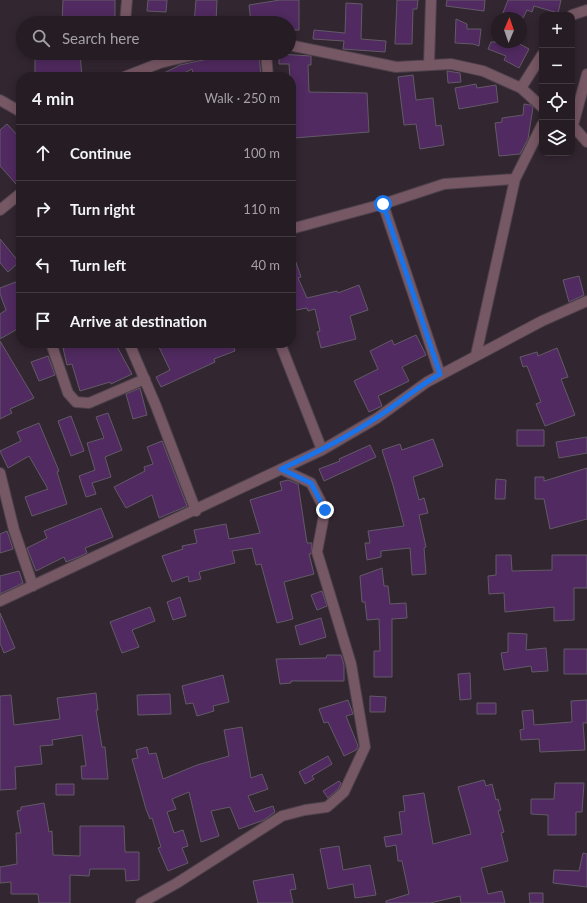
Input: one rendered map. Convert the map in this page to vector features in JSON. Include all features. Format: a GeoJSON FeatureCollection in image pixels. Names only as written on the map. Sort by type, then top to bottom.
{"type":"FeatureCollection","features":[{"type":"Feature","properties":{"kind":"street"},"geometry":{"type":"LineString","coordinates":[[126,16],[127,0]]}},
{"type":"Feature","properties":{"kind":"street"},"geometry":{"type":"LineString","coordinates":[[429,65],[431,0]]}},
{"type":"Feature","properties":{"kind":"street"},"geometry":{"type":"LineString","coordinates":[[575,14],[587,10]]}},
{"type":"Feature","properties":{"kind":"street"},"geometry":{"type":"LineString","coordinates":[[296,46],[396,67],[451,64],[483,71],[521,88],[539,104]]}},
{"type":"Feature","properties":{"kind":"street"},"geometry":{"type":"LineString","coordinates":[[137,72],[173,60]]}},
{"type":"Feature","properties":{"kind":"street"},"geometry":{"type":"LineString","coordinates":[[267,60],[268,72]]}},
{"type":"Feature","properties":{"kind":"street"},"geometry":{"type":"LineString","coordinates":[[521,88],[539,60]]}},
{"type":"Feature","properties":{"kind":"street"},"geometry":{"type":"LineString","coordinates":[[574,120],[587,74]]}},
{"type":"Feature","properties":{"kind":"street"},"geometry":{"type":"LineString","coordinates":[[0,100],[16,109]]}},
{"type":"Feature","properties":{"kind":"street"},"geometry":{"type":"LineString","coordinates":[[575,127],[587,142]]}},
{"type":"Feature","properties":{"kind":"street"},"geometry":{"type":"LineString","coordinates":[[476,355],[515,179],[539,131]]}},
{"type":"Feature","properties":{"kind":"street"},"geometry":{"type":"LineString","coordinates":[[296,228],[383,204],[444,184],[515,179]]}},
{"type":"Feature","properties":{"kind":"street"},"geometry":{"type":"LineString","coordinates":[[0,210],[16,197]]}},
{"type":"Feature","properties":{"kind":"street"},"geometry":{"type":"LineString","coordinates":[[383,204],[440,374]]}},
{"type":"Feature","properties":{"kind":"street"},"geometry":{"type":"LineString","coordinates":[[0,601],[196,511],[322,450],[377,418],[440,374],[542,321],[587,302]]}},
{"type":"Feature","properties":{"kind":"street"},"geometry":{"type":"LineString","coordinates":[[53,348],[68,393],[76,402],[89,402],[145,379]]}},
{"type":"Feature","properties":{"kind":"street"},"geometry":{"type":"LineString","coordinates":[[131,348],[145,379],[196,511]]}},
{"type":"Feature","properties":{"kind":"street"},"geometry":{"type":"LineString","coordinates":[[282,348],[322,450]]}},
{"type":"Feature","properties":{"kind":"street"},"geometry":{"type":"LineString","coordinates":[[141,903],[177,883],[282,816],[305,810],[327,807],[344,792],[365,747],[351,664],[316,552],[325,510],[311,483],[281,469]]}},
{"type":"Feature","properties":{"kind":"street"},"geometry":{"type":"LineString","coordinates":[[0,473],[14,530],[33,586]]}},
{"type":"Feature","properties":{"kind":"building"},"geometry":{"type":"Polygon","coordinates":[[[63,0],[115,0],[115,16],[62,16],[63,0]]]}},
{"type":"Feature","properties":{"kind":"building"},"geometry":{"type":"Polygon","coordinates":[[[148,0],[167,0],[166,12],[147,11],[148,0]]]}},
{"type":"Feature","properties":{"kind":"building"},"geometry":{"type":"Polygon","coordinates":[[[196,0],[217,0],[216,16],[195,16],[196,0]]]}},
{"type":"Feature","properties":{"kind":"building"},"geometry":{"type":"Polygon","coordinates":[[[280,0],[299,0],[299,30],[296,30],[296,16],[250,16],[249,5],[280,0]]]}},
{"type":"Feature","properties":{"kind":"building"},"geometry":{"type":"Polygon","coordinates":[[[397,0],[418,0],[417,9],[413,9],[412,44],[395,44],[397,0]]]}},
{"type":"Feature","properties":{"kind":"building"},"geometry":{"type":"Polygon","coordinates":[[[447,0],[485,0],[484,11],[446,6],[447,0]]]}},
{"type":"Feature","properties":{"kind":"building"},"geometry":{"type":"Polygon","coordinates":[[[508,0],[561,0],[558,12],[534,6],[532,12],[527,10],[526,12],[503,12],[508,0]]]}},
{"type":"Feature","properties":{"kind":"building"},"geometry":{"type":"Polygon","coordinates":[[[346,3],[362,4],[361,39],[386,41],[385,52],[343,49],[344,41],[313,39],[314,30],[345,33],[346,3]]]}},
{"type":"Feature","properties":{"kind":"building"},"geometry":{"type":"Polygon","coordinates":[[[456,19],[467,24],[467,29],[481,29],[479,46],[473,44],[455,43],[456,19]]]}},
{"type":"Feature","properties":{"kind":"building"},"geometry":{"type":"Polygon","coordinates":[[[491,42],[491,48],[529,49],[519,68],[504,60],[506,56],[488,49],[491,42]]]}},
{"type":"Feature","properties":{"kind":"building"},"geometry":{"type":"Polygon","coordinates":[[[296,55],[311,56],[311,65],[308,65],[309,92],[367,93],[369,132],[296,138],[296,72],[290,72],[289,64],[279,64],[279,60],[296,60],[296,55]]]}},
{"type":"Feature","properties":{"kind":"building"},"geometry":{"type":"Polygon","coordinates":[[[35,60],[81,60],[82,72],[35,72],[35,60]]]}},
{"type":"Feature","properties":{"kind":"building"},"geometry":{"type":"Polygon","coordinates":[[[203,60],[260,60],[261,72],[193,72],[192,69],[186,72],[166,72],[180,65],[203,60]]]}},
{"type":"Feature","properties":{"kind":"building"},"geometry":{"type":"Polygon","coordinates":[[[447,71],[460,73],[461,82],[448,83],[447,71]]]}},
{"type":"Feature","properties":{"kind":"building"},"geometry":{"type":"Polygon","coordinates":[[[413,75],[416,100],[433,98],[436,126],[441,125],[444,145],[420,149],[416,124],[404,125],[398,77],[413,75]]]}},
{"type":"Feature","properties":{"kind":"building"},"geometry":{"type":"Polygon","coordinates":[[[476,84],[477,88],[496,85],[498,102],[459,109],[455,88],[476,84]]]}},
{"type":"Feature","properties":{"kind":"building"},"geometry":{"type":"Polygon","coordinates":[[[524,104],[533,107],[528,139],[520,154],[499,156],[495,123],[502,122],[502,118],[523,115],[524,104]]]}},
{"type":"Feature","properties":{"kind":"building"},"geometry":{"type":"Polygon","coordinates":[[[7,124],[16,134],[16,184],[0,166],[0,130],[7,124]]]}},
{"type":"Feature","properties":{"kind":"building"},"geometry":{"type":"Polygon","coordinates":[[[0,239],[16,258],[16,265],[8,272],[0,263],[0,239]]]}},
{"type":"Feature","properties":{"kind":"building"},"geometry":{"type":"Polygon","coordinates":[[[296,263],[301,277],[298,278],[307,298],[337,291],[338,293],[359,285],[368,310],[350,316],[356,339],[321,348],[317,332],[320,331],[315,309],[308,311],[307,308],[296,310],[296,263]]]}},
{"type":"Feature","properties":{"kind":"building"},"geometry":{"type":"Polygon","coordinates":[[[579,276],[584,295],[569,302],[563,280],[579,276]]]}},
{"type":"Feature","properties":{"kind":"building"},"geometry":{"type":"Polygon","coordinates":[[[16,282],[16,330],[0,339],[0,314],[6,310],[0,294],[0,288],[16,282]]]}},
{"type":"Feature","properties":{"kind":"building"},"geometry":{"type":"Polygon","coordinates":[[[416,335],[426,355],[402,367],[409,381],[378,396],[382,406],[369,412],[354,381],[378,369],[370,351],[392,340],[394,345],[416,335]]]}},
{"type":"Feature","properties":{"kind":"building"},"geometry":{"type":"Polygon","coordinates":[[[0,341],[34,398],[10,409],[12,413],[0,419],[0,341]]]}},
{"type":"Feature","properties":{"kind":"building"},"geometry":{"type":"Polygon","coordinates":[[[63,348],[118,348],[132,374],[111,384],[110,382],[80,391],[72,364],[67,365],[63,348]]]}},
{"type":"Feature","properties":{"kind":"building"},"geometry":{"type":"Polygon","coordinates":[[[159,348],[234,348],[235,351],[214,359],[215,362],[161,387],[156,377],[170,370],[159,348]]]}},
{"type":"Feature","properties":{"kind":"building"},"geometry":{"type":"Polygon","coordinates":[[[557,348],[568,377],[561,379],[575,415],[545,426],[536,404],[541,402],[527,366],[523,367],[520,357],[537,352],[538,356],[557,348]]]}},
{"type":"Feature","properties":{"kind":"building"},"geometry":{"type":"Polygon","coordinates":[[[48,356],[55,375],[39,381],[31,362],[48,356]]]}},
{"type":"Feature","properties":{"kind":"building"},"geometry":{"type":"Polygon","coordinates":[[[140,388],[147,415],[133,419],[126,394],[140,388]]]}},
{"type":"Feature","properties":{"kind":"building"},"geometry":{"type":"Polygon","coordinates":[[[108,413],[122,450],[105,457],[111,477],[92,483],[96,494],[86,497],[79,476],[95,470],[87,443],[104,438],[96,417],[108,413]]]}},
{"type":"Feature","properties":{"kind":"building"},"geometry":{"type":"Polygon","coordinates":[[[71,416],[84,451],[71,456],[58,421],[71,416]]]}},
{"type":"Feature","properties":{"kind":"building"},"geometry":{"type":"Polygon","coordinates":[[[39,423],[59,471],[57,472],[67,504],[32,516],[25,497],[48,489],[29,456],[8,468],[0,451],[21,441],[17,432],[39,423]]]}},
{"type":"Feature","properties":{"kind":"building"},"geometry":{"type":"Polygon","coordinates":[[[517,430],[544,430],[544,446],[517,446],[517,430]]]}},
{"type":"Feature","properties":{"kind":"building"},"geometry":{"type":"Polygon","coordinates":[[[587,437],[587,453],[559,458],[556,442],[587,437]]]}},
{"type":"Feature","properties":{"kind":"building"},"geometry":{"type":"Polygon","coordinates":[[[433,439],[443,466],[413,477],[419,500],[424,498],[428,513],[419,515],[426,547],[424,548],[426,574],[412,575],[410,548],[381,551],[381,557],[367,560],[365,543],[370,543],[368,531],[404,526],[382,450],[400,444],[402,450],[433,439]]]}},
{"type":"Feature","properties":{"kind":"building"},"geometry":{"type":"Polygon","coordinates":[[[162,441],[187,506],[159,518],[152,495],[126,508],[114,487],[145,471],[144,467],[153,464],[147,447],[162,441]]]}},
{"type":"Feature","properties":{"kind":"building"},"geometry":{"type":"Polygon","coordinates":[[[370,445],[376,457],[324,481],[319,469],[340,461],[339,459],[370,445]]]}},
{"type":"Feature","properties":{"kind":"building"},"geometry":{"type":"Polygon","coordinates":[[[587,468],[587,519],[550,529],[544,499],[535,499],[535,477],[544,477],[544,481],[587,468]]]}},
{"type":"Feature","properties":{"kind":"building"},"geometry":{"type":"Polygon","coordinates":[[[496,479],[506,480],[505,499],[495,499],[496,479]]]}},
{"type":"Feature","properties":{"kind":"building"},"geometry":{"type":"Polygon","coordinates":[[[288,480],[298,484],[307,543],[312,543],[311,554],[309,554],[314,574],[284,582],[293,619],[277,623],[261,564],[256,565],[252,548],[232,551],[235,563],[199,572],[201,579],[189,582],[188,576],[172,582],[162,556],[183,549],[182,546],[197,543],[194,530],[226,524],[229,539],[260,533],[250,500],[282,490],[280,482],[288,480]]]}},
{"type":"Feature","properties":{"kind":"building"},"geometry":{"type":"Polygon","coordinates":[[[101,508],[113,537],[85,548],[87,553],[81,556],[66,562],[64,557],[36,571],[27,548],[47,538],[44,531],[101,508]]]}},
{"type":"Feature","properties":{"kind":"building"},"geometry":{"type":"Polygon","coordinates":[[[7,531],[13,549],[0,553],[0,534],[7,531]]]}},
{"type":"Feature","properties":{"kind":"building"},"geometry":{"type":"Polygon","coordinates":[[[496,555],[511,555],[512,571],[552,570],[552,555],[587,555],[587,588],[574,588],[574,620],[554,621],[554,607],[505,612],[504,593],[489,594],[488,576],[496,575],[496,555]]]}},
{"type":"Feature","properties":{"kind":"building"},"geometry":{"type":"Polygon","coordinates":[[[382,568],[384,586],[388,586],[390,604],[406,603],[407,618],[392,619],[392,677],[374,677],[374,651],[380,651],[379,619],[367,620],[365,602],[362,602],[360,576],[382,568]]]}},
{"type":"Feature","properties":{"kind":"building"},"geometry":{"type":"Polygon","coordinates":[[[19,571],[23,583],[0,594],[0,576],[19,571]]]}},
{"type":"Feature","properties":{"kind":"building"},"geometry":{"type":"Polygon","coordinates":[[[322,591],[327,606],[317,610],[311,595],[322,591]]]}},
{"type":"Feature","properties":{"kind":"building"},"geometry":{"type":"Polygon","coordinates":[[[180,597],[186,616],[173,620],[167,602],[180,597]]]}},
{"type":"Feature","properties":{"kind":"building"},"geometry":{"type":"Polygon","coordinates":[[[150,607],[155,621],[132,630],[139,647],[122,653],[110,622],[150,607]]]}},
{"type":"Feature","properties":{"kind":"building"},"geometry":{"type":"Polygon","coordinates":[[[0,613],[15,648],[4,653],[0,643],[0,613]]]}},
{"type":"Feature","properties":{"kind":"building"},"geometry":{"type":"Polygon","coordinates":[[[321,618],[326,637],[300,645],[295,626],[321,618]]]}},
{"type":"Feature","properties":{"kind":"building"},"geometry":{"type":"Polygon","coordinates":[[[508,633],[527,634],[526,650],[546,648],[548,671],[532,672],[531,666],[504,670],[501,653],[508,652],[508,633]]]}},
{"type":"Feature","properties":{"kind":"building"},"geometry":{"type":"Polygon","coordinates":[[[564,649],[587,649],[587,674],[564,674],[564,649]]]}},
{"type":"Feature","properties":{"kind":"building"},"geometry":{"type":"Polygon","coordinates":[[[327,655],[341,655],[344,665],[344,681],[291,681],[291,683],[280,684],[276,659],[326,658],[327,655]]]}},
{"type":"Feature","properties":{"kind":"building"},"geometry":{"type":"Polygon","coordinates":[[[470,673],[471,699],[460,700],[458,674],[470,673]]]}},
{"type":"Feature","properties":{"kind":"building"},"geometry":{"type":"Polygon","coordinates":[[[223,675],[229,702],[213,706],[214,711],[197,716],[193,703],[186,704],[182,686],[223,675]]]}},
{"type":"Feature","properties":{"kind":"building"},"geometry":{"type":"Polygon","coordinates":[[[96,693],[98,710],[96,710],[102,747],[105,747],[108,779],[82,779],[81,766],[86,766],[82,735],[52,740],[53,745],[40,746],[42,764],[15,767],[16,789],[0,790],[0,696],[11,695],[14,725],[60,719],[57,698],[96,693]]]}},
{"type":"Feature","properties":{"kind":"building"},"geometry":{"type":"Polygon","coordinates":[[[170,694],[171,714],[138,715],[137,695],[170,694]]]}},
{"type":"Feature","properties":{"kind":"building"},"geometry":{"type":"Polygon","coordinates":[[[370,696],[386,697],[385,712],[370,712],[370,696]]]}},
{"type":"Feature","properties":{"kind":"building"},"geometry":{"type":"Polygon","coordinates":[[[348,700],[353,714],[346,716],[358,746],[356,750],[344,756],[328,722],[324,723],[319,709],[348,700]]]}},
{"type":"Feature","properties":{"kind":"building"},"geometry":{"type":"Polygon","coordinates":[[[587,700],[587,723],[583,723],[585,750],[540,752],[539,739],[521,740],[520,730],[524,729],[522,711],[533,710],[534,725],[572,722],[571,701],[587,700]]]}},
{"type":"Feature","properties":{"kind":"building"},"geometry":{"type":"Polygon","coordinates":[[[477,703],[496,703],[496,714],[477,714],[477,703]]]}},
{"type":"Feature","properties":{"kind":"building"},"geometry":{"type":"Polygon","coordinates":[[[242,727],[251,778],[262,774],[268,789],[248,796],[255,812],[273,806],[275,812],[264,820],[239,829],[230,807],[211,811],[219,836],[201,842],[189,792],[172,799],[176,809],[167,812],[174,833],[183,830],[188,846],[182,848],[188,863],[168,871],[158,848],[161,847],[152,818],[150,819],[146,809],[132,759],[138,758],[136,750],[147,747],[149,754],[156,753],[163,779],[197,765],[229,756],[224,730],[242,727]]]}},
{"type":"Feature","properties":{"kind":"building"},"geometry":{"type":"Polygon","coordinates":[[[328,756],[332,764],[312,776],[314,779],[305,784],[299,772],[328,756]]]}},
{"type":"Feature","properties":{"kind":"building"},"geometry":{"type":"Polygon","coordinates":[[[484,780],[486,786],[492,784],[496,800],[498,799],[501,810],[498,811],[504,832],[501,833],[508,861],[481,868],[488,894],[502,891],[505,903],[461,903],[460,896],[430,903],[386,903],[386,901],[409,894],[402,861],[398,861],[396,845],[386,847],[384,837],[402,834],[399,812],[405,811],[403,796],[424,793],[433,844],[471,834],[458,787],[484,780]]]}},
{"type":"Feature","properties":{"kind":"building"},"geometry":{"type":"Polygon","coordinates":[[[339,781],[341,783],[339,788],[328,798],[323,791],[339,781]]]}},
{"type":"Feature","properties":{"kind":"building"},"geometry":{"type":"Polygon","coordinates":[[[555,783],[584,783],[582,812],[576,812],[576,835],[548,835],[548,815],[531,814],[531,799],[554,799],[555,783]]]}},
{"type":"Feature","properties":{"kind":"building"},"geometry":{"type":"Polygon","coordinates":[[[56,784],[74,784],[74,795],[56,795],[56,784]]]}},
{"type":"Feature","properties":{"kind":"building"},"geometry":{"type":"Polygon","coordinates":[[[44,803],[49,832],[52,831],[53,855],[80,856],[80,826],[124,826],[125,852],[139,852],[139,880],[126,881],[125,869],[90,869],[89,876],[70,875],[70,903],[39,903],[38,894],[11,894],[11,882],[0,883],[0,867],[17,864],[16,833],[21,833],[17,811],[21,810],[21,807],[44,803]]]}},
{"type":"Feature","properties":{"kind":"building"},"geometry":{"type":"Polygon","coordinates":[[[339,846],[343,870],[370,865],[376,895],[355,898],[353,884],[328,889],[320,849],[339,846]]]}},
{"type":"Feature","properties":{"kind":"building"},"geometry":{"type":"Polygon","coordinates":[[[583,853],[587,854],[587,887],[553,883],[554,870],[579,871],[583,853]]]}},
{"type":"Feature","properties":{"kind":"building"},"geometry":{"type":"Polygon","coordinates":[[[293,874],[296,889],[290,890],[293,903],[258,903],[253,881],[293,874]]]}},
{"type":"Feature","properties":{"kind":"building"},"geometry":{"type":"Polygon","coordinates":[[[529,893],[543,893],[543,903],[530,903],[529,893]]]}},
{"type":"Feature","properties":{"kind":"route"},"geometry":{"type":"LineString","coordinates":[[325,510],[311,483],[281,469],[322,450],[377,418],[440,374],[383,204]]}}]}
